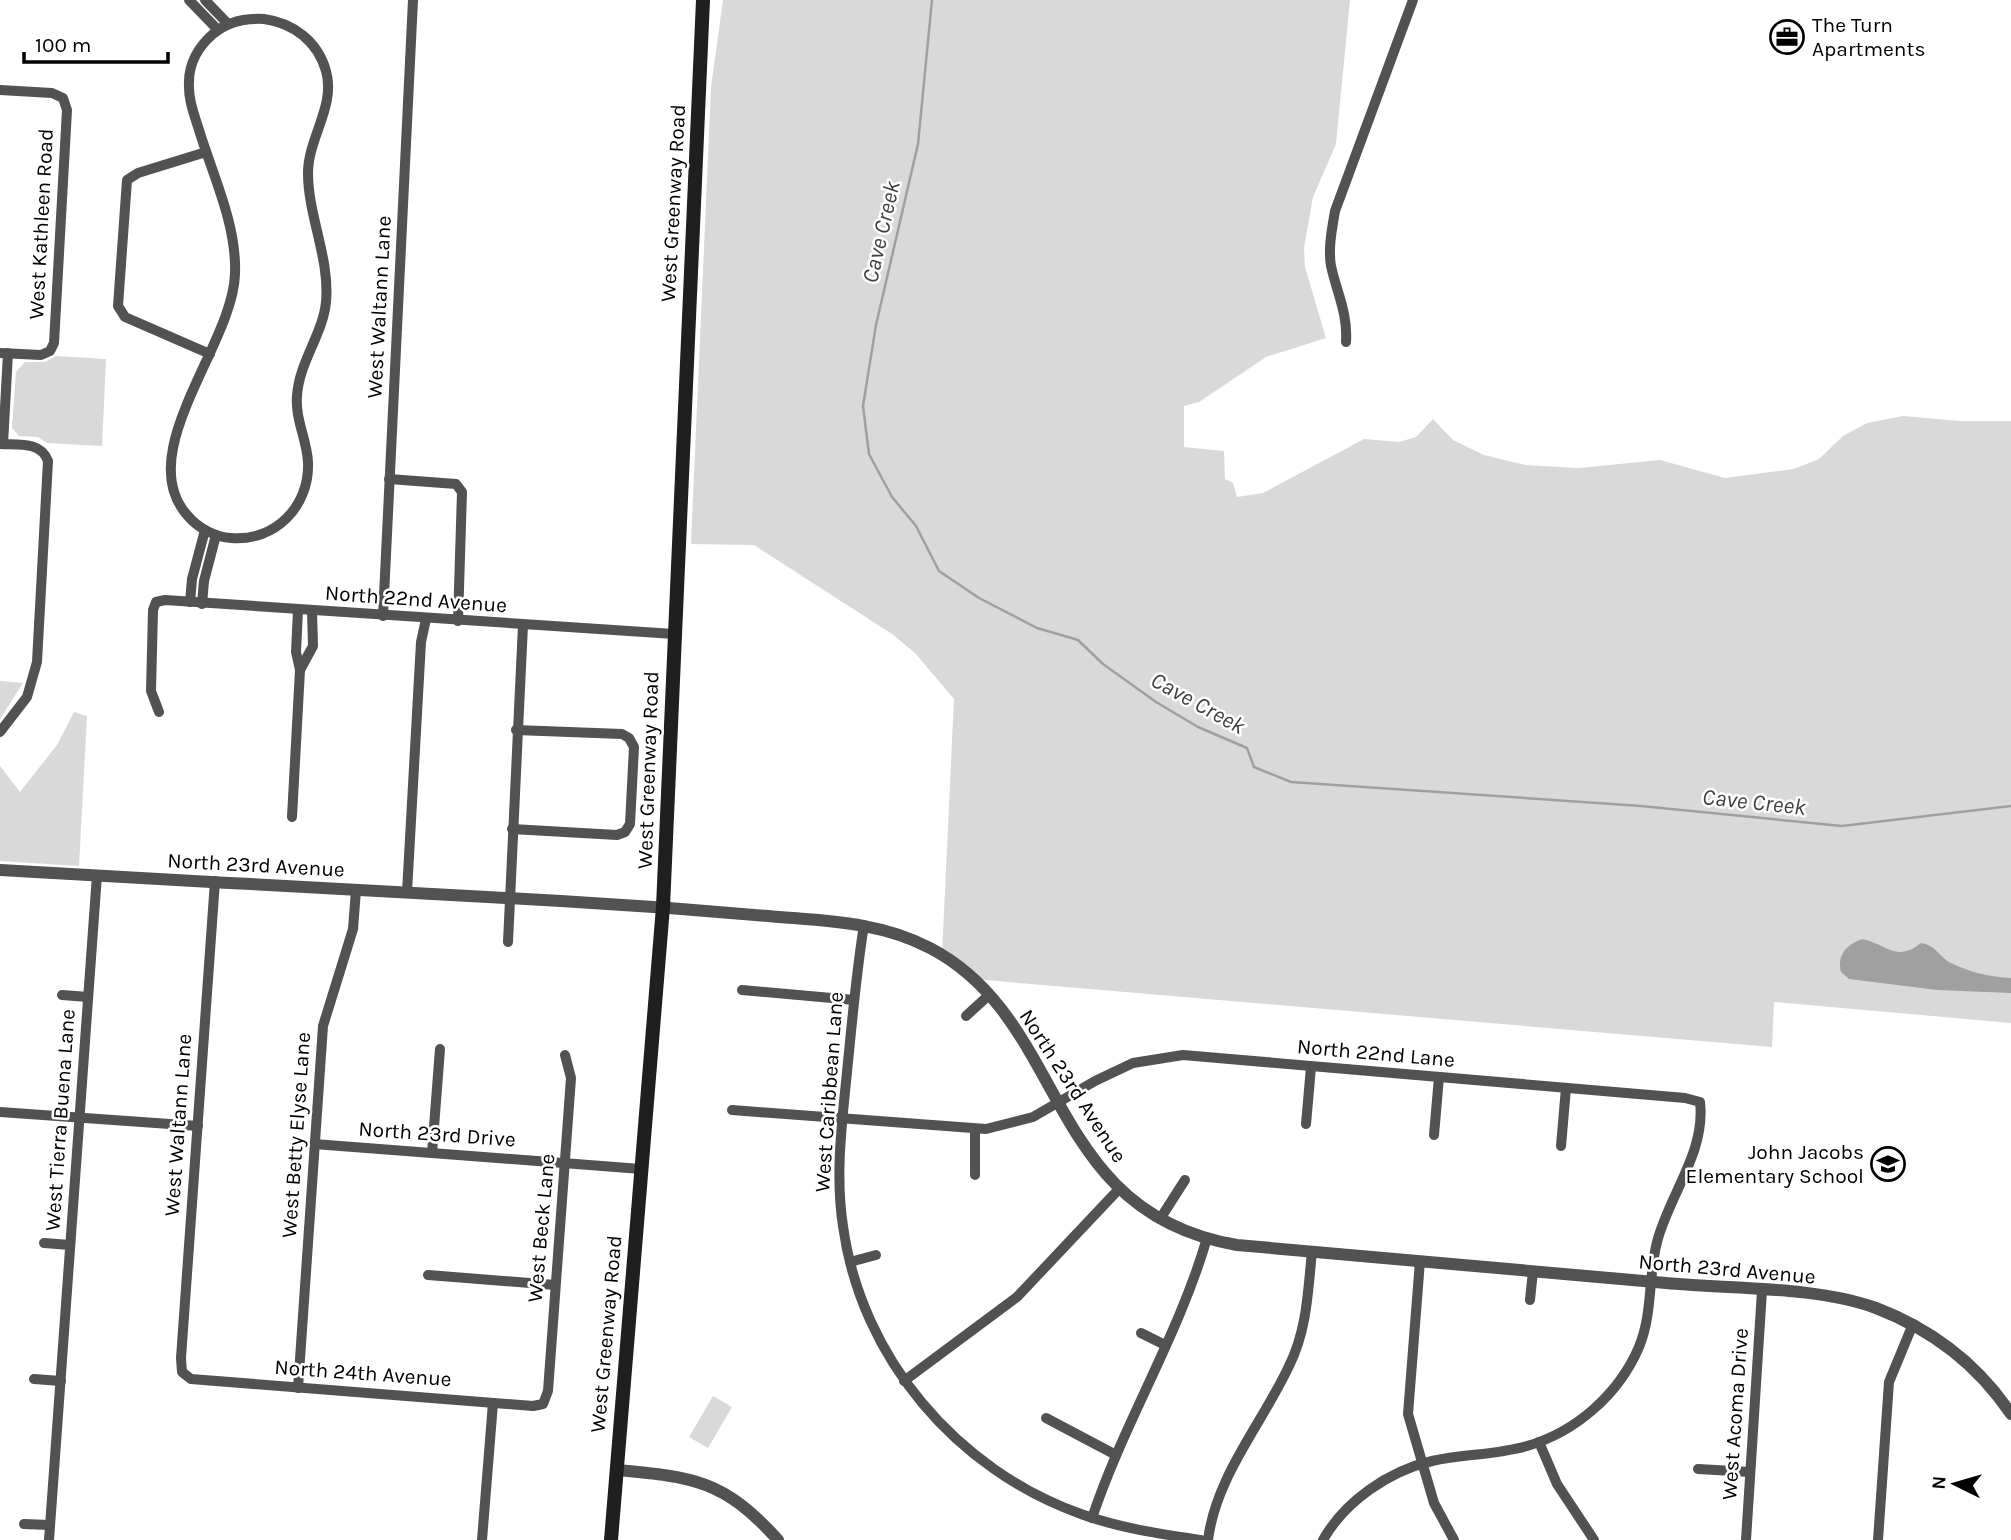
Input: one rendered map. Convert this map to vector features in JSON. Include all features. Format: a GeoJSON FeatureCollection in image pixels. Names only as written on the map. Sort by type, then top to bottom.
{"type":"FeatureCollection","features":[{"type":"Feature","properties":{"kind":"main road","name":"West Greenway Road"},"geometry":{"type":"LineString","coordinates":[[611,1540],[663,906],[704,0]]}},
{"type":"Feature","properties":{"kind":"street"},"geometry":{"type":"LineString","coordinates":[[189,0],[218,30]]}},
{"type":"Feature","properties":{"kind":"street"},"geometry":{"type":"LineString","coordinates":[[205,0],[228,24]]}},
{"type":"Feature","properties":{"kind":"street","name":"West Waltann Lane"},"geometry":{"type":"LineString","coordinates":[[383,616],[413,0]]}},
{"type":"Feature","properties":{"kind":"street"},"geometry":{"type":"LineString","coordinates":[[1346,342],[1347,321],[1331,267],[1333,225],[1348,171],[1413,0]]}},
{"type":"Feature","properties":{"kind":"street"},"geometry":{"type":"LineString","coordinates":[[248,18],[280,22],[308,39],[321,57],[327,74],[328,95],[311,147],[308,172],[326,286],[321,322],[303,367],[297,394],[299,422],[308,458],[306,487],[300,502],[281,525],[267,533],[237,538],[210,532],[185,513],[177,500],[169,475],[169,462],[176,437],[230,306],[235,270],[231,233],[191,105],[189,78],[197,51],[218,30],[248,18]]}},
{"type":"Feature","properties":{"kind":"street","name":"West Kathleen Road"},"geometry":{"type":"LineString","coordinates":[[0,90],[52,93],[63,98],[67,110],[54,343],[50,351],[41,355],[4,353]]}},
{"type":"Feature","properties":{"kind":"street"},"geometry":{"type":"LineString","coordinates":[[206,152],[138,173],[127,180],[120,313],[210,354]]}},
{"type":"Feature","properties":{"kind":"street"},"geometry":{"type":"LineString","coordinates":[[0,732],[27,697],[37,662],[48,461],[45,452],[38,447],[1,444],[4,353]]}},
{"type":"Feature","properties":{"kind":"street"},"geometry":{"type":"LineString","coordinates":[[390,479],[446,482],[456,484],[461,492],[458,621]]}},
{"type":"Feature","properties":{"kind":"street"},"geometry":{"type":"LineString","coordinates":[[190,602],[195,566],[210,532]]}},
{"type":"Feature","properties":{"kind":"street"},"geometry":{"type":"LineString","coordinates":[[202,604],[210,532]]}},
{"type":"Feature","properties":{"kind":"street"},"geometry":{"type":"LineString","coordinates":[[195,566],[206,569]]}},
{"type":"Feature","properties":{"kind":"street","name":"North 22nd Avenue"},"geometry":{"type":"LineString","coordinates":[[159,712],[151,691],[156,602],[674,634]]}},
{"type":"Feature","properties":{"kind":"street"},"geometry":{"type":"LineString","coordinates":[[292,817],[300,670],[296,645],[298,610]]}},
{"type":"Feature","properties":{"kind":"street"},"geometry":{"type":"LineString","coordinates":[[300,670],[313,646],[312,611]]}},
{"type":"Feature","properties":{"kind":"street"},"geometry":{"type":"LineString","coordinates":[[407,892],[421,642],[426,619]]}},
{"type":"Feature","properties":{"kind":"street"},"geometry":{"type":"LineString","coordinates":[[508,942],[523,625]]}},
{"type":"Feature","properties":{"kind":"street"},"geometry":{"type":"LineString","coordinates":[[296,645],[313,646]]}},
{"type":"Feature","properties":{"kind":"street"},"geometry":{"type":"LineString","coordinates":[[512,828],[617,835],[625,832],[630,824],[634,747],[629,738],[622,734],[516,730]]}},
{"type":"Feature","properties":{"kind":"street","name":"North 23rd Avenue"},"geometry":{"type":"LineString","coordinates":[[0,870],[663,906],[864,925],[889,930],[932,949],[957,965],[989,995],[1013,1027],[1085,1148],[1118,1189],[1160,1219],[1207,1238],[1237,1245],[1762,1291],[1853,1302],[1913,1324],[1973,1368],[2011,1414]]}},
{"type":"Feature","properties":{"kind":"street","name":"West Tierra Buena Lane"},"geometry":{"type":"LineString","coordinates":[[49,1540],[97,875]]}},
{"type":"Feature","properties":{"kind":"street","name":"West Waltann Lane"},"geometry":{"type":"LineString","coordinates":[[182,1372],[215,881]]}},
{"type":"Feature","properties":{"kind":"street","name":"West Betty Elyse Lane"},"geometry":{"type":"LineString","coordinates":[[298,1388],[323,1026],[353,929],[356,890]]}},
{"type":"Feature","properties":{"kind":"street","name":"West Caribbean Lane"},"geometry":{"type":"LineString","coordinates":[[864,925],[854,1000],[839,1165],[841,1218],[850,1262],[876,1335],[904,1381],[949,1433],[991,1467],[1031,1492],[1092,1518],[1201,1540]]}},
{"type":"Feature","properties":{"kind":"street"},"geometry":{"type":"LineString","coordinates":[[742,990],[854,1000]]}},
{"type":"Feature","properties":{"kind":"street","name":"West Tierra Buena Lane"},"geometry":{"type":"LineString","coordinates":[[61,995],[88,997]]}},
{"type":"Feature","properties":{"kind":"street"},"geometry":{"type":"LineString","coordinates":[[966,1016],[989,995]]}},
{"type":"Feature","properties":{"kind":"street"},"geometry":{"type":"LineString","coordinates":[[432,1153],[440,1049]]}},
{"type":"Feature","properties":{"kind":"street","name":"West Beck Lane"},"geometry":{"type":"LineString","coordinates":[[543,1404],[548,1391],[571,1078],[565,1055]]}},
{"type":"Feature","properties":{"kind":"street","name":"North 22nd Lane"},"geometry":{"type":"LineString","coordinates":[[733,1110],[975,1130],[1018,1123],[1112,1072],[1156,1058],[1183,1055],[1700,1101],[1702,1116],[1698,1137],[1660,1233],[1652,1281]]}},
{"type":"Feature","properties":{"kind":"street"},"geometry":{"type":"LineString","coordinates":[[1306,1124],[1311,1067]]}},
{"type":"Feature","properties":{"kind":"street"},"geometry":{"type":"LineString","coordinates":[[1434,1135],[1439,1077]]}},
{"type":"Feature","properties":{"kind":"street"},"geometry":{"type":"LineString","coordinates":[[1562,1146],[1566,1088]]}},
{"type":"Feature","properties":{"kind":"street"},"geometry":{"type":"LineString","coordinates":[[0,1112],[198,1126]]}},
{"type":"Feature","properties":{"kind":"street"},"geometry":{"type":"LineString","coordinates":[[975,1130],[975,1175]]}},
{"type":"Feature","properties":{"kind":"street","name":"North 23rd Drive"},"geometry":{"type":"LineString","coordinates":[[314,1144],[641,1169]]}},
{"type":"Feature","properties":{"kind":"street"},"geometry":{"type":"LineString","coordinates":[[1160,1219],[1185,1180]]}},
{"type":"Feature","properties":{"kind":"street"},"geometry":{"type":"LineString","coordinates":[[904,1381],[1004,1308],[1118,1189]]}},
{"type":"Feature","properties":{"kind":"street"},"geometry":{"type":"LineString","coordinates":[[1092,1518],[1116,1455],[1194,1280],[1207,1238]]}},
{"type":"Feature","properties":{"kind":"street","name":"West Tierra Buena Lane"},"geometry":{"type":"LineString","coordinates":[[44,1243],[70,1245]]}},
{"type":"Feature","properties":{"kind":"street"},"geometry":{"type":"LineString","coordinates":[[1208,1540],[1221,1491],[1279,1387],[1297,1348],[1306,1310],[1312,1251]]}},
{"type":"Feature","properties":{"kind":"street"},"geometry":{"type":"LineString","coordinates":[[850,1262],[876,1255]]}},
{"type":"Feature","properties":{"kind":"street"},"geometry":{"type":"LineString","coordinates":[[1420,1261],[1408,1399],[1412,1435],[1434,1503],[1454,1540]]}},
{"type":"Feature","properties":{"kind":"street"},"geometry":{"type":"LineString","coordinates":[[1530,1300],[1533,1271]]}},
{"type":"Feature","properties":{"kind":"street"},"geometry":{"type":"LineString","coordinates":[[428,1275],[555,1285]]}},
{"type":"Feature","properties":{"kind":"street"},"geometry":{"type":"LineString","coordinates":[[1323,1540],[1358,1499],[1381,1482],[1421,1464],[1508,1451],[1539,1442],[1590,1413],[1620,1381],[1639,1346],[1647,1323],[1652,1281]]}},
{"type":"Feature","properties":{"kind":"street","name":"West Acoma Drive"},"geometry":{"type":"LineString","coordinates":[[1746,1540],[1762,1291]]}},
{"type":"Feature","properties":{"kind":"street"},"geometry":{"type":"LineString","coordinates":[[1878,1540],[1888,1392],[1895,1362],[1913,1324]]}},
{"type":"Feature","properties":{"kind":"street"},"geometry":{"type":"LineString","coordinates":[[1141,1333],[1165,1345]]}},
{"type":"Feature","properties":{"kind":"street","name":"North 24th Avenue"},"geometry":{"type":"LineString","coordinates":[[182,1372],[191,1379],[493,1403],[543,1404]]}},
{"type":"Feature","properties":{"kind":"street"},"geometry":{"type":"LineString","coordinates":[[34,1379],[61,1381]]}},
{"type":"Feature","properties":{"kind":"street"},"geometry":{"type":"LineString","coordinates":[[482,1540],[493,1403]]}},
{"type":"Feature","properties":{"kind":"street"},"geometry":{"type":"LineString","coordinates":[[1046,1418],[1116,1455]]}},
{"type":"Feature","properties":{"kind":"street"},"geometry":{"type":"LineString","coordinates":[[1539,1442],[1557,1483],[1594,1540]]}},
{"type":"Feature","properties":{"kind":"street"},"geometry":{"type":"LineString","coordinates":[[1698,1469],[1750,1472]]}},
{"type":"Feature","properties":{"kind":"street"},"geometry":{"type":"LineString","coordinates":[[617,1471],[678,1476],[716,1488],[740,1501],[778,1540]]}},
{"type":"Feature","properties":{"kind":"street"},"geometry":{"type":"LineString","coordinates":[[24,1524],[50,1525]]}},
{"type":"Feature","properties":{"kind":"shaded area"},"geometry":{"type":"Polygon","coordinates":[[[723,0],[1350,0],[1336,144],[1313,197],[1304,248],[1305,267],[1326,338],[1266,357],[1199,402],[1184,406],[1184,447],[1224,451],[1225,479],[1233,483],[1237,497],[1263,493],[1364,439],[1399,442],[1416,437],[1433,419],[1453,440],[1484,455],[1525,465],[1579,468],[1660,460],[1725,478],[1794,469],[1819,459],[1843,436],[1867,423],[1903,416],[1960,421],[2011,421],[2011,1023],[1774,1002],[1772,1047],[973,979],[942,955],[954,699],[915,653],[892,634],[754,545],[691,544],[711,87],[723,0]]]}},
{"type":"Feature","properties":{"kind":"shaded area"},"geometry":{"type":"Polygon","coordinates":[[[56,356],[106,359],[102,446],[47,443],[38,437],[19,436],[12,428],[16,372],[25,362],[45,362],[56,356]]]}},
{"type":"Feature","properties":{"kind":"shaded area"},"geometry":{"type":"Polygon","coordinates":[[[0,681],[23,683],[0,719],[0,681]]]}},
{"type":"Feature","properties":{"kind":"shaded area"},"geometry":{"type":"Polygon","coordinates":[[[74,712],[87,716],[79,866],[0,861],[0,766],[20,792],[57,745],[74,712]]]}},
{"type":"Feature","properties":{"kind":"shaded area"},"geometry":{"type":"Polygon","coordinates":[[[1862,939],[1898,952],[1905,952],[1921,943],[1926,944],[1949,962],[1964,969],[2011,978],[2011,993],[1937,990],[1849,979],[1841,972],[1840,961],[1851,944],[1862,939]]]}},
{"type":"Feature","properties":{"kind":"shaded area"},"geometry":{"type":"Polygon","coordinates":[[[713,1396],[732,1407],[708,1448],[689,1437],[713,1396]]]}},
{"type":"Feature","properties":{"kind":"waterway","name":"Cave Creek"},"geometry":{"type":"LineString","coordinates":[[932,0],[918,144],[876,325],[863,406],[869,454],[892,497],[916,526],[939,571],[979,598],[1037,628],[1078,640],[1103,664],[1156,702],[1198,727],[1247,748],[1254,767],[1291,782],[1641,806],[1842,826],[2011,806]]}},
{"type":"Feature","properties":{"kind":"place","name":"The Turn Apartments"},"geometry":{"type":"Point","coordinates":[1787,37]}},
{"type":"Feature","properties":{"kind":"place","name":"John Jacobs Elementary School"},"geometry":{"type":"Point","coordinates":[1888,1164]}}]}
